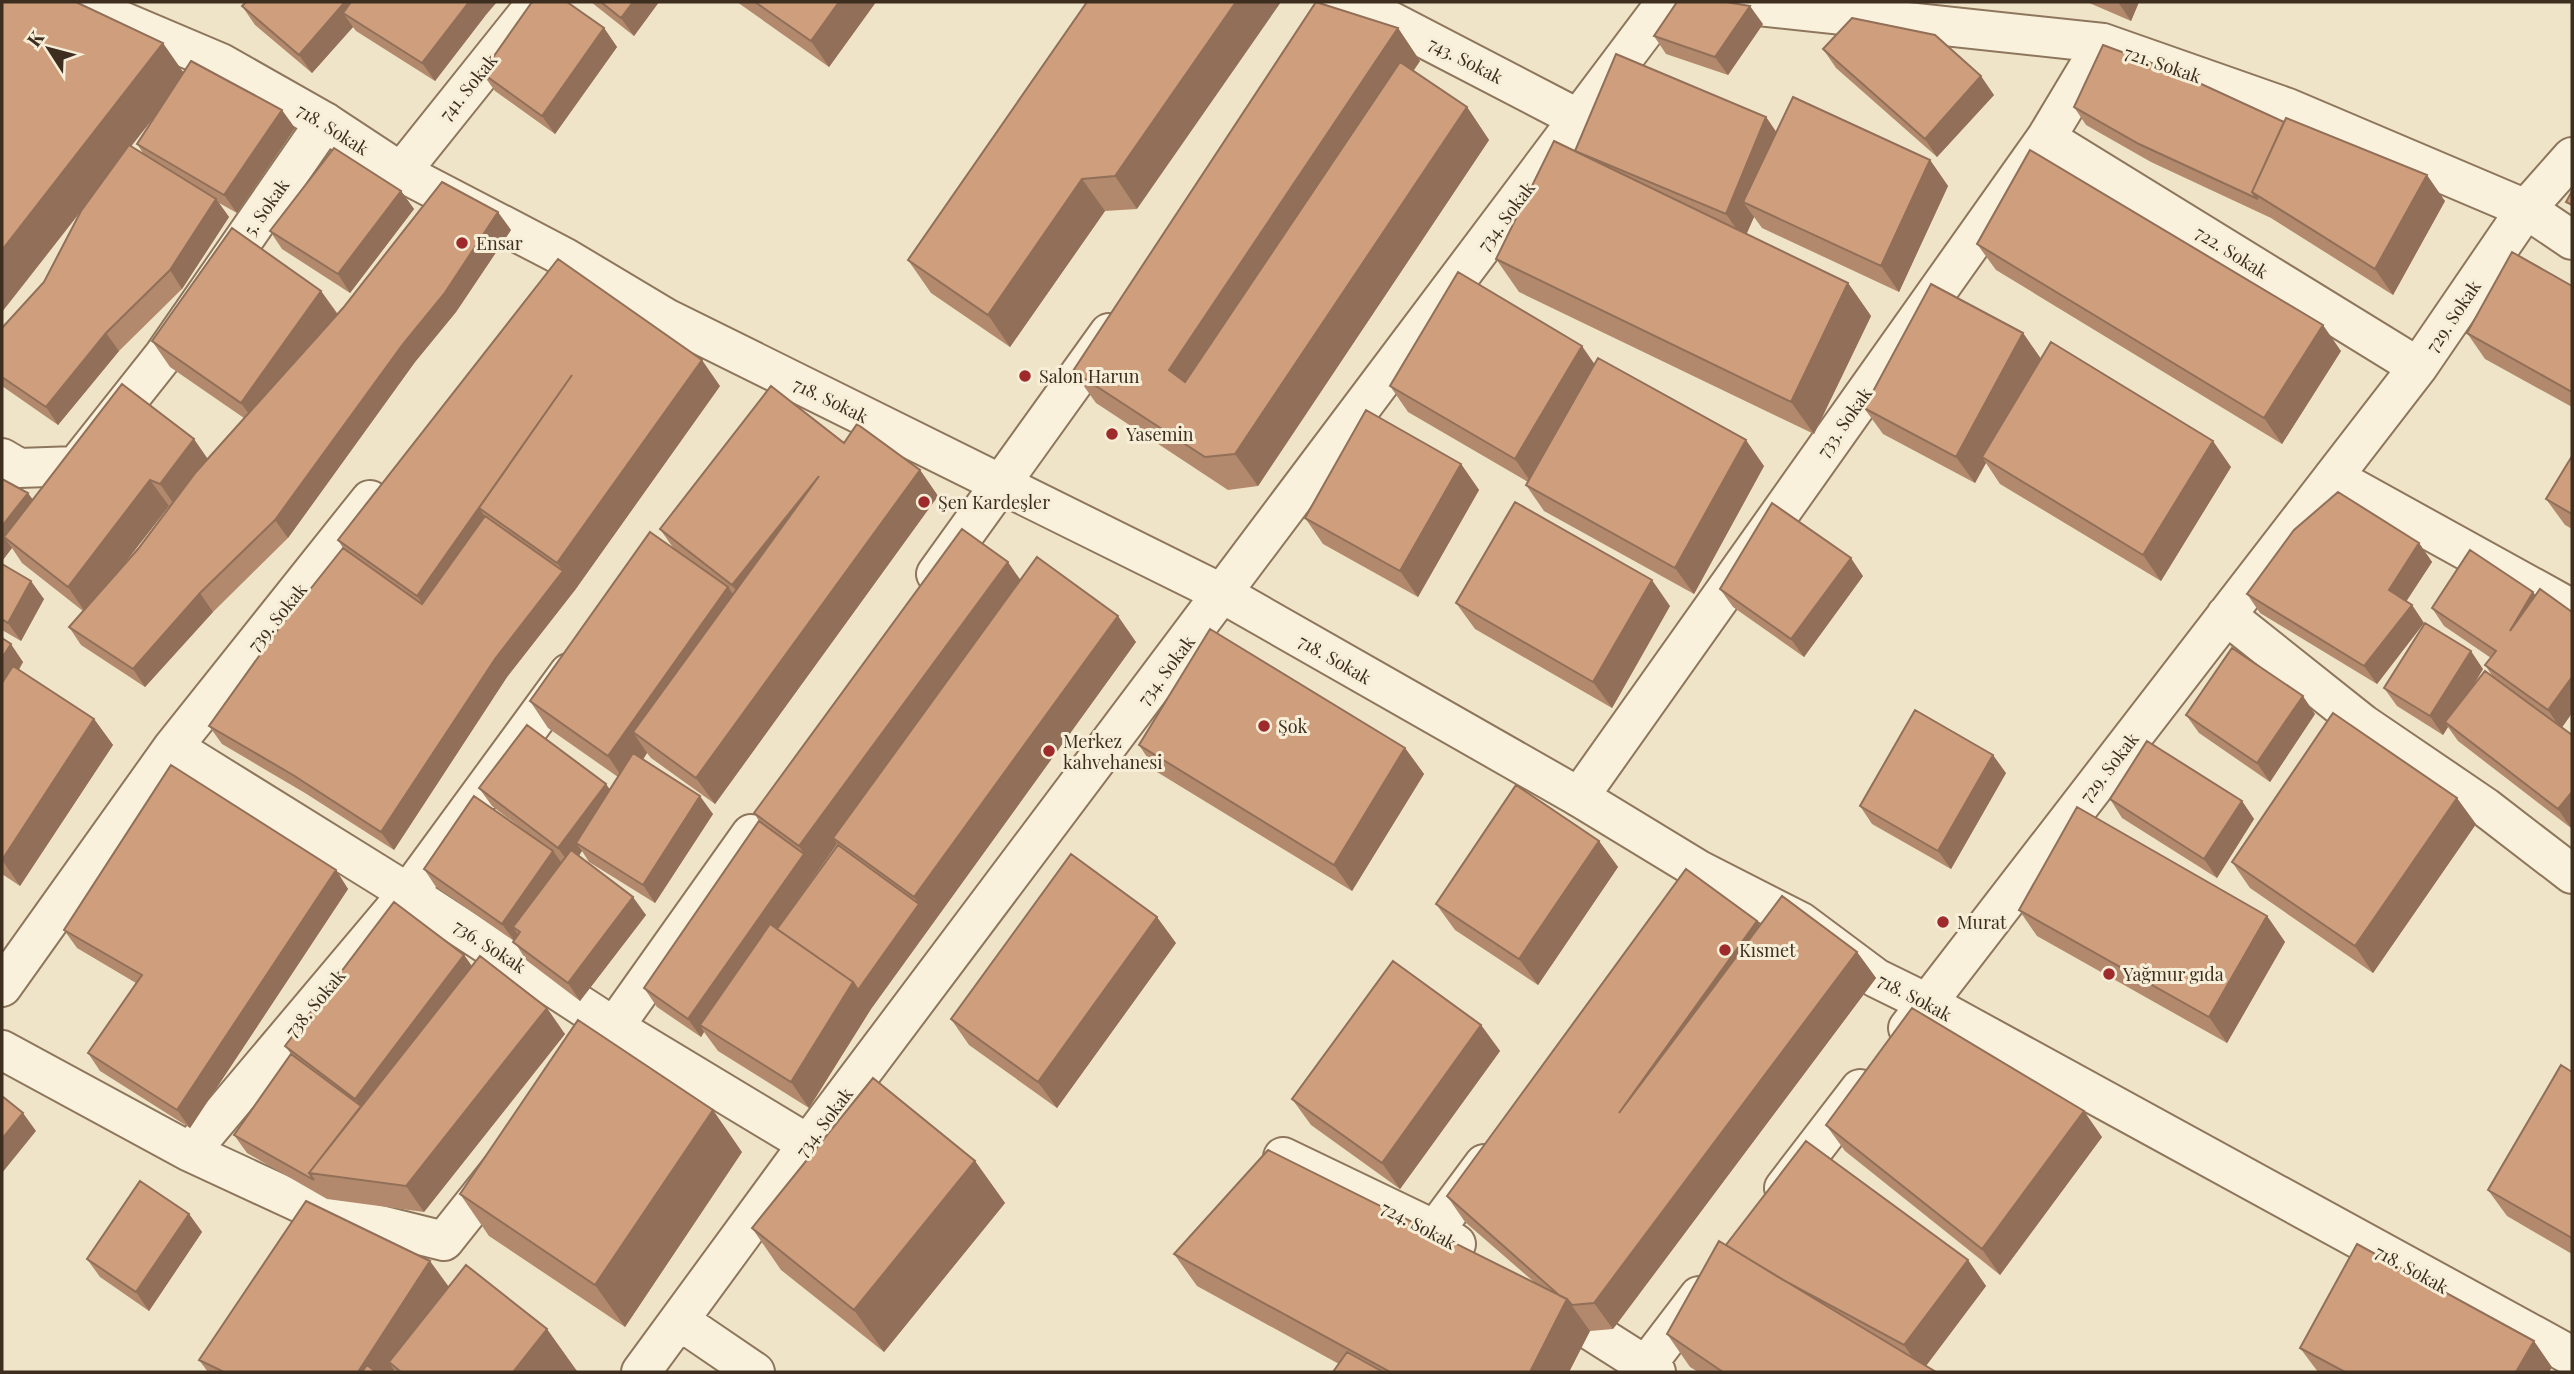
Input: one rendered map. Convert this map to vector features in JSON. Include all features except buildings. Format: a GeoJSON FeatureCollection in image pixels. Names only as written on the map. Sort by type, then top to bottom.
{"type":"FeatureCollection","features":[{"type":"Feature","properties":{"kind":"street","name":"718. Sokak"},"geometry":{"type":"LineString","coordinates":[[77,2],[221,63],[325,122],[401,172],[564,257],[777,389],[1000,484],[1223,594],[1579,797],[1691,881],[1801,922],[1876,978],[1927,1003],[2572,1356]]}},
{"type":"Feature","properties":{"kind":"street","name":"741. Sokak"},"geometry":{"type":"LineString","coordinates":[[401,172],[537,2]]}},
{"type":"Feature","properties":{"kind":"street"},"geometry":{"type":"LineString","coordinates":[[1291,80],[1348,2]]}},
{"type":"Feature","properties":{"kind":"street","name":"743. Sokak"},"geometry":{"type":"LineString","coordinates":[[1354,2],[1579,119]]}},
{"type":"Feature","properties":{"kind":"street","name":"734. Sokak"},"geometry":{"type":"LineString","coordinates":[[641,1372],[808,1144],[1666,2]]}},
{"type":"Feature","properties":{"kind":"street","name":"721. Sokak"},"geometry":{"type":"LineString","coordinates":[[1721,2],[2103,43],[2288,108],[2526,209],[2572,240]]}},
{"type":"Feature","properties":{"kind":"street","name":"733. Sokak"},"geometry":{"type":"LineString","coordinates":[[1579,797],[2046,138],[2103,43]]}},
{"type":"Feature","properties":{"kind":"street","name":"5. Sokak"},"geometry":{"type":"LineString","coordinates":[[2,458],[19,468],[76,466],[164,355],[325,122]]}},
{"type":"Feature","properties":{"kind":"street","name":"722. Sokak"},"geometry":{"type":"LineString","coordinates":[[2046,138],[2418,367]]}},
{"type":"Feature","properties":{"kind":"street","name":"729. Sokak"},"geometry":{"type":"LineString","coordinates":[[1765,1212],[2418,367],[2526,209],[2572,157]]}},
{"type":"Feature","properties":{"kind":"street"},"geometry":{"type":"LineString","coordinates":[[538,290],[564,257]]}},
{"type":"Feature","properties":{"kind":"street"},"geometry":{"type":"LineString","coordinates":[[919,597],[1129,304]]}},
{"type":"Feature","properties":{"kind":"street","name":"739. Sokak"},"geometry":{"type":"LineString","coordinates":[[2,987],[173,747],[390,475]]}},
{"type":"Feature","properties":{"kind":"street"},"geometry":{"type":"LineString","coordinates":[[2333,477],[2572,609]]}},
{"type":"Feature","properties":{"kind":"street"},"geometry":{"type":"LineString","coordinates":[[2226,615],[2363,724],[2485,807],[2572,874]]}},
{"type":"Feature","properties":{"kind":"street","name":"738. Sokak"},"geometry":{"type":"LineString","coordinates":[[190,1152],[408,893],[588,647]]}},
{"type":"Feature","properties":{"kind":"street","name":"736. Sokak"},"geometry":{"type":"LineString","coordinates":[[173,747],[408,893],[614,1027],[808,1144]]}},
{"type":"Feature","properties":{"kind":"street"},"geometry":{"type":"LineString","coordinates":[[555,1102],[614,1027],[775,801]]}},
{"type":"Feature","properties":{"kind":"street"},"geometry":{"type":"LineString","coordinates":[[2,1050],[190,1152],[311,1208],[444,1241],[521,1145]]}},
{"type":"Feature","properties":{"kind":"street"},"geometry":{"type":"LineString","coordinates":[[1435,1230],[1501,1140]]}},
{"type":"Feature","properties":{"kind":"street","name":"724. Sokak"},"geometry":{"type":"LineString","coordinates":[[1283,1157],[1435,1230],[1479,1259]]}},
{"type":"Feature","properties":{"kind":"street"},"geometry":{"type":"LineString","coordinates":[[1524,1288],[1648,1370],[1723,1266]]}},
{"type":"Feature","properties":{"kind":"street"},"geometry":{"type":"LineString","coordinates":[[680,1321],[755,1372]]}},
{"type":"Feature","properties":{"kind":"place","name":"Ensar"},"geometry":{"type":"Point","coordinates":[462,243]}},
{"type":"Feature","properties":{"kind":"place","name":"Salon Harun"},"geometry":{"type":"Point","coordinates":[1025,376]}},
{"type":"Feature","properties":{"kind":"place","name":"Yasemin"},"geometry":{"type":"Point","coordinates":[1112,434]}},
{"type":"Feature","properties":{"kind":"place","name":"Şen Kardeşler"},"geometry":{"type":"Point","coordinates":[924,502]}},
{"type":"Feature","properties":{"kind":"place","name":"Şok"},"geometry":{"type":"Point","coordinates":[1264,726]}},
{"type":"Feature","properties":{"kind":"place","name":"Merkez kahvehanesi"},"geometry":{"type":"Point","coordinates":[1049,751]}},
{"type":"Feature","properties":{"kind":"place","name":"Murat"},"geometry":{"type":"Point","coordinates":[1943,922]}},
{"type":"Feature","properties":{"kind":"place","name":"Kısmet"},"geometry":{"type":"Point","coordinates":[1725,950]}},
{"type":"Feature","properties":{"kind":"place","name":"Yağmur gıda"},"geometry":{"type":"Point","coordinates":[2109,974]}}]}
